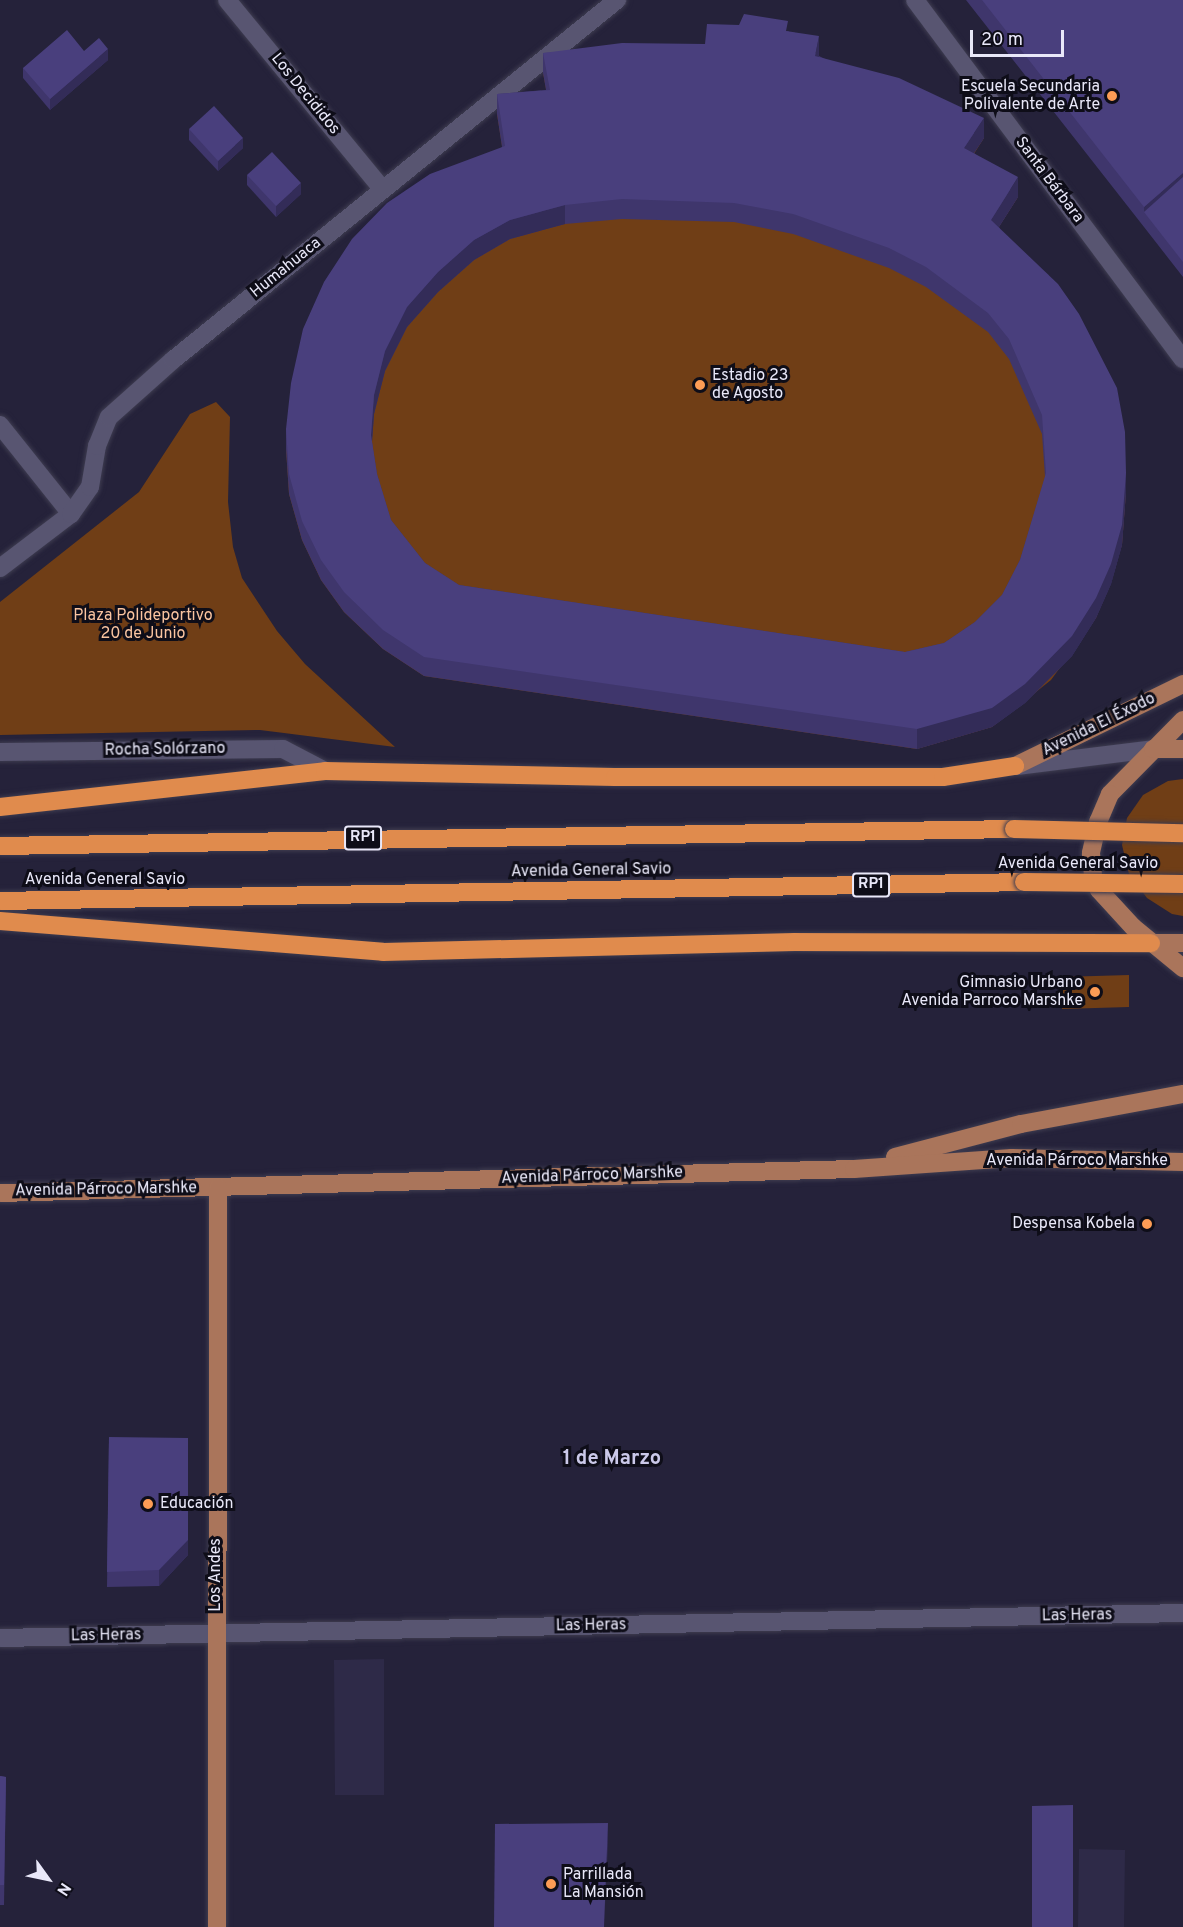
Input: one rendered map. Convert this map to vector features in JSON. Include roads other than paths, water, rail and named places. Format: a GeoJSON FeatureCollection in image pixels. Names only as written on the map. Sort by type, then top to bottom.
{"type":"FeatureCollection","features":[{"type":"Feature","properties":{"kind":"highway"},"geometry":{"type":"LineString","coordinates":[[0,807],[325,771],[615,777],[943,777],[1016,766]]}},
{"type":"Feature","properties":{"kind":"highway","name":"Avenida General Savio"},"geometry":{"type":"LineString","coordinates":[[0,846],[1014,829],[1183,832]]}},
{"type":"Feature","properties":{"kind":"highway","name":"Avenida General Savio"},"geometry":{"type":"LineString","coordinates":[[0,901],[1024,882],[1183,884]]}},
{"type":"Feature","properties":{"kind":"highway"},"geometry":{"type":"LineString","coordinates":[[0,921],[383,952],[807,942],[1151,943]]}},
{"type":"Feature","properties":{"kind":"main road","name":"Avenida El Éxodo"},"geometry":{"type":"LineString","coordinates":[[1016,766],[1183,684]]}},
{"type":"Feature","properties":{"kind":"main road"},"geometry":{"type":"LineString","coordinates":[[1183,720],[1110,794],[1098,822],[1091,853],[1093,876],[1099,890],[1151,943],[1183,968]]}},
{"type":"Feature","properties":{"kind":"main road"},"geometry":{"type":"LineString","coordinates":[[1153,749],[1183,749]]}},
{"type":"Feature","properties":{"kind":"main road"},"geometry":{"type":"LineString","coordinates":[[1151,943],[1183,943]]}},
{"type":"Feature","properties":{"kind":"main road"},"geometry":{"type":"LineString","coordinates":[[854,1168],[1020,1124],[1183,1094]]}},
{"type":"Feature","properties":{"kind":"main road","name":"Avenida Párroco Marshke"},"geometry":{"type":"LineString","coordinates":[[0,1193],[854,1168],[1012,1158],[1183,1161]]}},
{"type":"Feature","properties":{"kind":"main road","name":"Los Andes"},"geometry":{"type":"LineString","coordinates":[[217,1927],[218,1188]]}},
{"type":"Feature","properties":{"kind":"street","name":"Los Decididos"},"geometry":{"type":"LineString","coordinates":[[227,0],[382,189]]}},
{"type":"Feature","properties":{"kind":"street","name":"Humahuaca"},"geometry":{"type":"LineString","coordinates":[[0,567],[71,514],[90,487],[98,446],[109,417],[382,189],[617,0]]}},
{"type":"Feature","properties":{"kind":"street","name":"Santa Bárbara"},"geometry":{"type":"LineString","coordinates":[[915,0],[1183,359]]}},
{"type":"Feature","properties":{"kind":"street"},"geometry":{"type":"LineString","coordinates":[[0,425],[71,514]]}},
{"type":"Feature","properties":{"kind":"street","name":"Rocha Solórzano"},"geometry":{"type":"LineString","coordinates":[[0,752],[283,749],[325,771]]}},
{"type":"Feature","properties":{"kind":"street"},"geometry":{"type":"LineString","coordinates":[[1016,766],[1153,749]]}},
{"type":"Feature","properties":{"kind":"street","name":"Las Heras"},"geometry":{"type":"LineString","coordinates":[[0,1638],[1183,1613]]}},
{"type":"Feature","properties":{"kind":"place","name":"Escuela Secundaria Polivalente de Arte"},"geometry":{"type":"Point","coordinates":[1112,96]}},
{"type":"Feature","properties":{"kind":"place","name":"Estadio 23 de Agosto"},"geometry":{"type":"Point","coordinates":[700,385]}},
{"type":"Feature","properties":{"kind":"place","name":"Gimnasio Urbano Avenida Parroco Marshke"},"geometry":{"type":"Point","coordinates":[1095,992]}},
{"type":"Feature","properties":{"kind":"place","name":"Despensa Kobela"},"geometry":{"type":"Point","coordinates":[1147,1224]}},
{"type":"Feature","properties":{"kind":"place","name":"Educación"},"geometry":{"type":"Point","coordinates":[148,1504]}},
{"type":"Feature","properties":{"kind":"place","name":"Parrillada La Mansión"},"geometry":{"type":"Point","coordinates":[551,1884]}},
{"type":"Feature","properties":{"kind":"district","name":"1 de Marzo"},"geometry":{"type":"Point","coordinates":[612,1459]}},
{"type":"Feature","properties":{"kind":"park label","name":"Plaza Polideportivo 20 de Junio"},"geometry":{"type":"Point","coordinates":[143,625]}}]}
